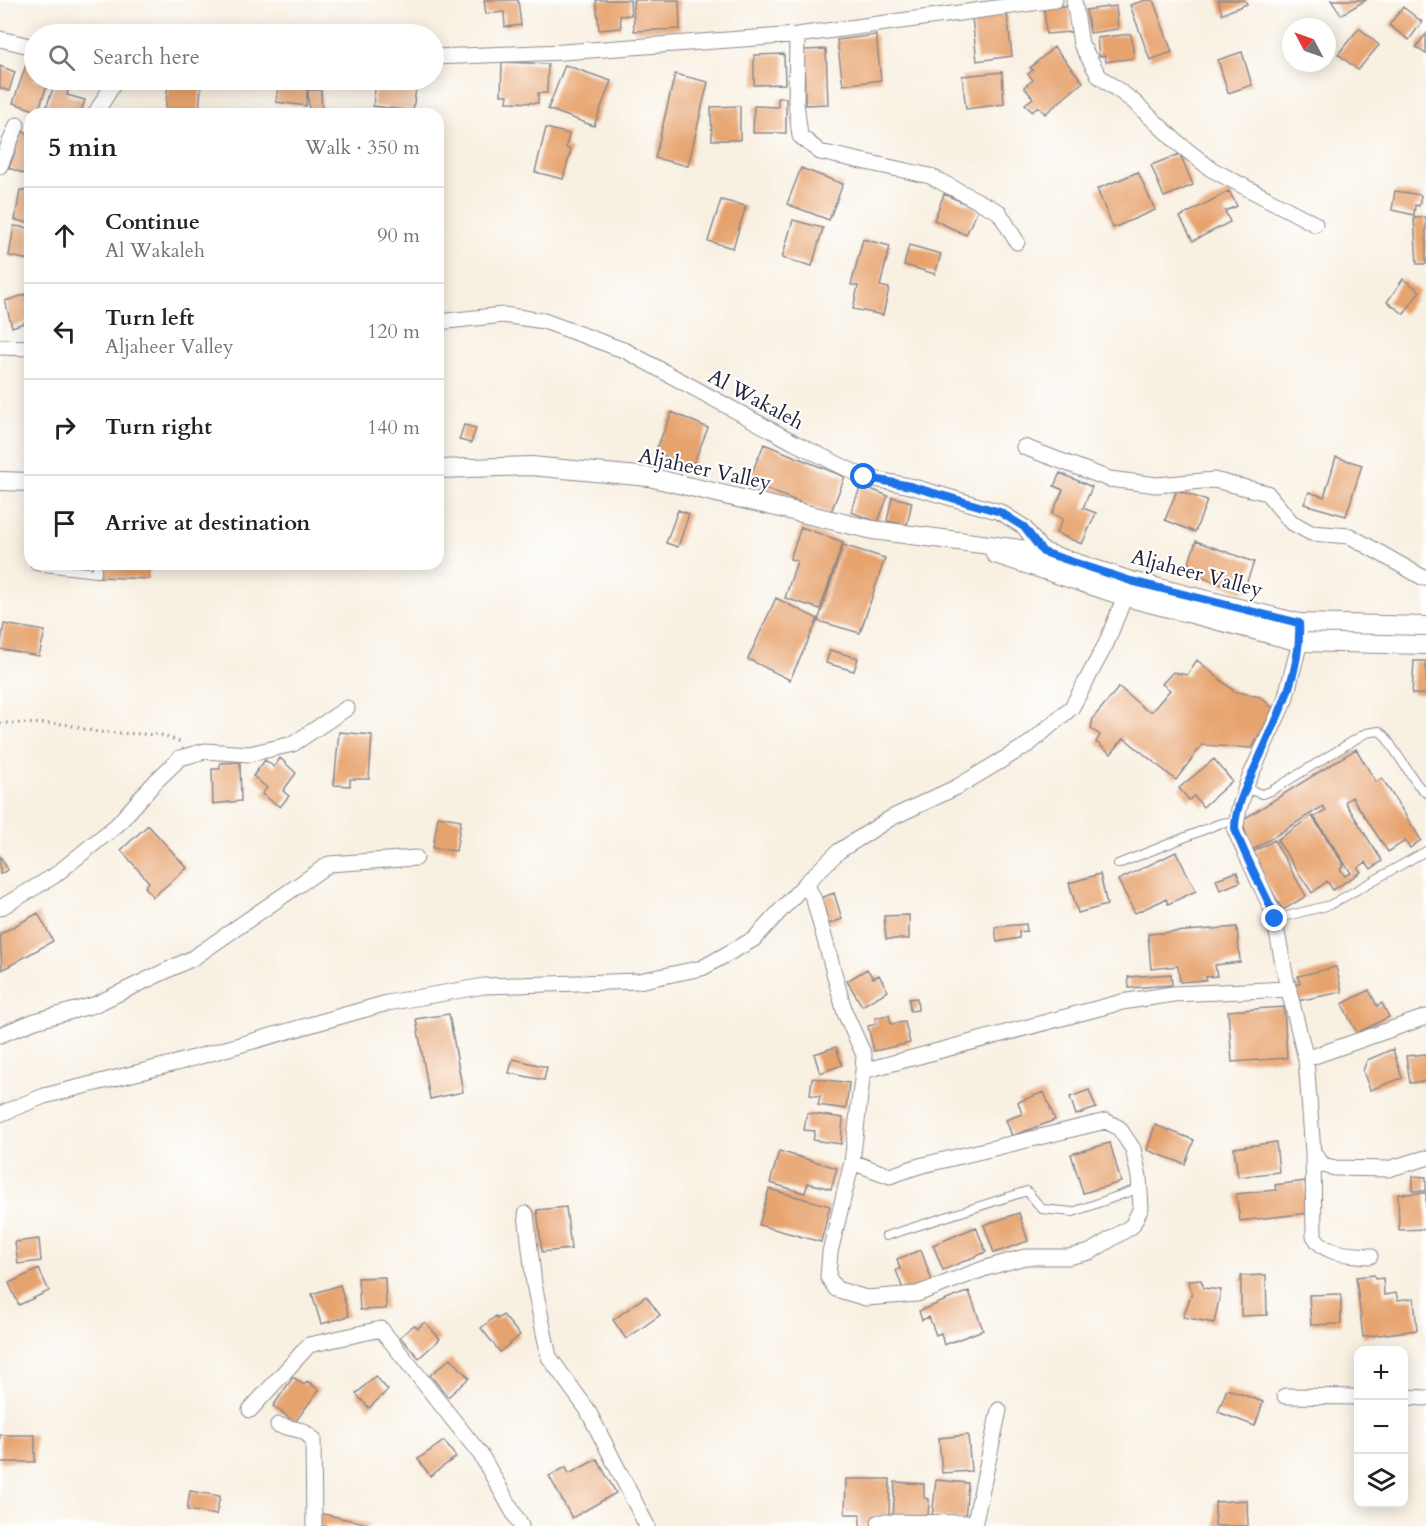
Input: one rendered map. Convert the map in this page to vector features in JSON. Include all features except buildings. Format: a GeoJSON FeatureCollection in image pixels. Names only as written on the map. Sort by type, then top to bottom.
{"type":"FeatureCollection","features":[{"type":"Feature","properties":{"kind":"street"},"geometry":{"type":"LineString","coordinates":[[444,57],[797,35],[952,7],[1055,0]]}},
{"type":"Feature","properties":{"kind":"street"},"geometry":{"type":"LineString","coordinates":[[1074,0],[1081,44],[1099,76],[1133,101],[1211,170],[1315,224]]}},
{"type":"Feature","properties":{"kind":"street"},"geometry":{"type":"LineString","coordinates":[[797,35],[796,103],[800,136],[820,152],[930,176],[999,212],[1017,242]]}},
{"type":"Feature","properties":{"kind":"street"},"geometry":{"type":"LineString","coordinates":[[0,39],[24,45]]}},
{"type":"Feature","properties":{"kind":"street"},"geometry":{"type":"LineString","coordinates":[[99,108],[111,90]]}},
{"type":"Feature","properties":{"kind":"street"},"geometry":{"type":"LineString","coordinates":[[0,166],[17,125]]}},
{"type":"Feature","properties":{"kind":"street","name":"Al Wakaleh"},"geometry":{"type":"LineString","coordinates":[[444,321],[503,315],[544,321],[626,351],[795,443],[864,477],[910,486],[1000,512],[1024,527],[1043,552]]}},
{"type":"Feature","properties":{"kind":"street"},"geometry":{"type":"LineString","coordinates":[[0,347],[24,348]]}},
{"type":"Feature","properties":{"kind":"street"},"geometry":{"type":"LineString","coordinates":[[1024,447],[1109,479],[1157,485],[1215,480],[1267,493],[1291,522],[1301,528],[1311,533],[1350,536],[1422,577],[1426,577]]}},
{"type":"Feature","properties":{"kind":"street","name":"Aljaheer Valley"},"geometry":{"type":"LineString","coordinates":[[444,469],[531,466],[650,477],[873,530],[1043,552],[1128,589],[1299,623],[1426,626]]}},
{"type":"Feature","properties":{"kind":"street"},"geometry":{"type":"LineString","coordinates":[[0,481],[24,482]]}},
{"type":"Feature","properties":{"kind":"street","name":"Aljaheer Valley"},"geometry":{"type":"LineString","coordinates":[[959,542],[1128,589],[1300,642],[1426,645]]}},
{"type":"Feature","properties":{"kind":"street"},"geometry":{"type":"LineString","coordinates":[[0,1114],[44,1096],[176,1063],[387,1003],[484,986],[639,981],[702,968],[754,939],[839,852],[891,818],[957,787],[1029,744],[1072,707],[1106,644],[1128,589]]}},
{"type":"Feature","properties":{"kind":"street"},"geometry":{"type":"LineString","coordinates":[[1299,623],[1300,642],[1285,700],[1246,789],[1235,830],[1273,912],[1306,1059],[1313,1152],[1314,1236],[1319,1246],[1332,1251],[1370,1256]]}},
{"type":"Feature","properties":{"kind":"street"},"geometry":{"type":"LineString","coordinates":[[0,908],[54,876],[117,825],[180,758],[205,751],[249,753],[293,744],[347,708]]}},
{"type":"Feature","properties":{"kind":"street"},"geometry":{"type":"LineString","coordinates":[[0,1035],[35,1021],[94,1005],[193,958],[329,864],[416,858]]}},
{"type":"Feature","properties":{"kind":"street"},"geometry":{"type":"LineString","coordinates":[[806,884],[814,900],[844,1013],[864,1055],[852,1162],[830,1252],[828,1277],[836,1289],[866,1298],[917,1294],[986,1268],[1025,1257],[1068,1257],[1090,1252],[1132,1226],[1141,1209],[1133,1149],[1119,1128],[1106,1121],[919,1166],[890,1176],[852,1162]]}},
{"type":"Feature","properties":{"kind":"street"},"geometry":{"type":"LineString","coordinates":[[863,1071],[1122,1002],[1173,994],[1289,989]]}},
{"type":"Feature","properties":{"kind":"street"},"geometry":{"type":"LineString","coordinates":[[1306,1059],[1426,1017]]}},
{"type":"Feature","properties":{"kind":"street"},"geometry":{"type":"LineString","coordinates":[[1313,1152],[1323,1164],[1335,1168],[1388,1168],[1426,1158]]}},
{"type":"Feature","properties":{"kind":"street"},"geometry":{"type":"LineString","coordinates":[[526,1214],[534,1284],[549,1358],[587,1408],[646,1526]]}},
{"type":"Feature","properties":{"kind":"street"},"geometry":{"type":"LineString","coordinates":[[250,1410],[309,1345],[381,1329],[481,1455],[521,1526]]}},
{"type":"Feature","properties":{"kind":"street"},"geometry":{"type":"LineString","coordinates":[[1285,1396],[1354,1397]]}},
{"type":"Feature","properties":{"kind":"street"},"geometry":{"type":"LineString","coordinates":[[1408,1398],[1426,1398]]}},
{"type":"Feature","properties":{"kind":"street"},"geometry":{"type":"LineString","coordinates":[[879,1522],[975,1524],[999,1410]]}},
{"type":"Feature","properties":{"kind":"street"},"geometry":{"type":"LineString","coordinates":[[278,1425],[303,1431],[312,1439],[314,1526]]}},
{"type":"Feature","properties":{"kind":"lane"},"geometry":{"type":"LineString","coordinates":[[70,570],[97,573],[97,570]]}},
{"type":"Feature","properties":{"kind":"lane"},"geometry":{"type":"LineString","coordinates":[[1246,789],[1262,794],[1271,791],[1366,733],[1379,732],[1385,736],[1417,784],[1426,793]]}},
{"type":"Feature","properties":{"kind":"lane"},"geometry":{"type":"LineString","coordinates":[[1118,864],[1221,823],[1237,822]]}},
{"type":"Feature","properties":{"kind":"lane"},"geometry":{"type":"LineString","coordinates":[[1275,919],[1330,905],[1426,851]]}},
{"type":"Feature","properties":{"kind":"lane"},"geometry":{"type":"LineString","coordinates":[[886,1236],[1027,1191],[1042,1209],[1073,1212],[1140,1188]]}},
{"type":"Feature","properties":{"kind":"path"},"geometry":{"type":"LineString","coordinates":[[0,723],[65,724],[96,732],[161,735],[205,751]]}},
{"type":"Feature","properties":{"kind":"route"},"geometry":{"type":"LineString","coordinates":[[864,477],[910,486],[1000,512],[1024,527],[1043,552],[1131,581],[1299,623],[1300,642],[1285,700],[1248,781],[1235,830],[1275,919]]}}]}
